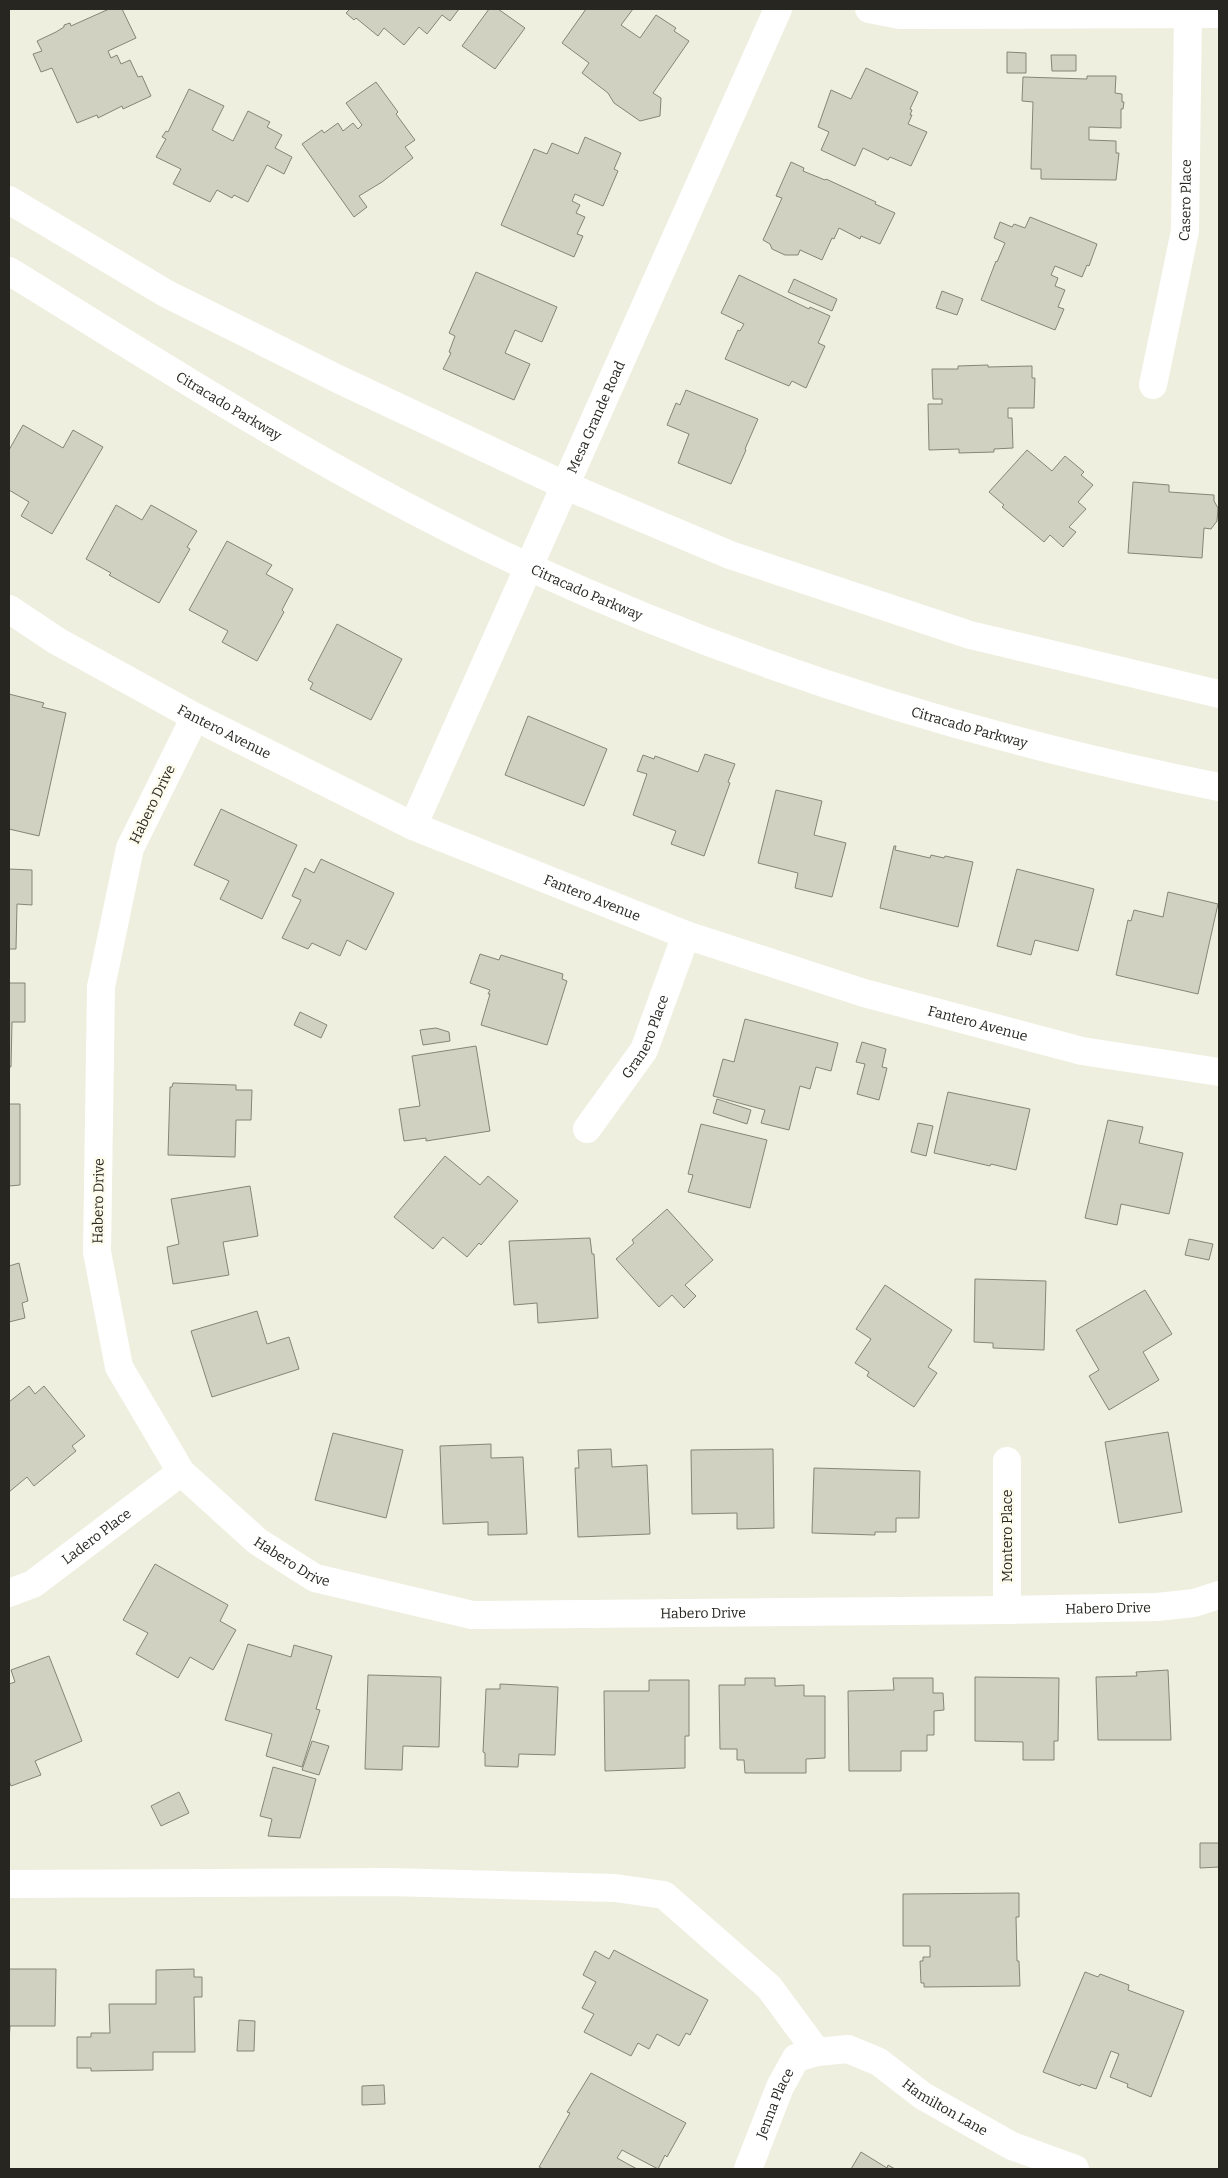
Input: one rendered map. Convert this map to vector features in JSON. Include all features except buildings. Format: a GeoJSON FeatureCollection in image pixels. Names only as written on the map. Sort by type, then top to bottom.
{"type":"FeatureCollection","features":[{"type":"Feature","properties":{"kind":"street","name":"Mesa Grande Road"},"geometry":{"type":"LineString","coordinates":[[412,826],[778,9]]}},
{"type":"Feature","properties":{"kind":"street"},"geometry":{"type":"LineString","coordinates":[[870,9],[900,15],[1219,14]]}},
{"type":"Feature","properties":{"kind":"street","name":"Casero Place"},"geometry":{"type":"LineString","coordinates":[[1153,385],[1185,231],[1188,14]]}},
{"type":"Feature","properties":{"kind":"street"},"geometry":{"type":"LineString","coordinates":[[9,200],[167,294],[338,379],[564,485],[730,555],[970,635],[1219,694]]}},
{"type":"Feature","properties":{"kind":"street","name":"Citracado Parkway"},"geometry":{"type":"LineString","coordinates":[[9,271],[202,390],[324,462],[412,509],[527,566],[710,643],[857,695],[1018,741],[1219,787]]}},
{"type":"Feature","properties":{"kind":"street","name":"Fantero Avenue"},"geometry":{"type":"LineString","coordinates":[[9,609],[57,641],[195,717],[412,826],[686,935],[864,993],[1082,1051],[1219,1072]]}},
{"type":"Feature","properties":{"kind":"street","name":"Habero Drive"},"geometry":{"type":"LineString","coordinates":[[195,717],[130,848],[101,987],[97,1252],[119,1367],[181,1472],[257,1541],[315,1578],[472,1615],[1157,1607],[1194,1603],[1219,1595]]}},
{"type":"Feature","properties":{"kind":"street","name":"Granero Place"},"geometry":{"type":"LineString","coordinates":[[587,1130],[644,1050],[686,935]]}},
{"type":"Feature","properties":{"kind":"street","name":"Montero Place"},"geometry":{"type":"LineString","coordinates":[[1006,1461],[1008,1610]]}},
{"type":"Feature","properties":{"kind":"street","name":"Ladero Place"},"geometry":{"type":"LineString","coordinates":[[9,1593],[33,1584],[181,1472]]}},
{"type":"Feature","properties":{"kind":"street"},"geometry":{"type":"LineString","coordinates":[[9,1884],[389,1882],[615,1888],[664,1895],[769,1987],[817,2052]]}},
{"type":"Feature","properties":{"kind":"street","name":"Hamilton Lane"},"geometry":{"type":"LineString","coordinates":[[817,2052],[848,2049],[879,2062],[923,2096],[1012,2146],[1075,2169]]}},
{"type":"Feature","properties":{"kind":"street","name":"Jenna Place"},"geometry":{"type":"LineString","coordinates":[[748,2169],[780,2087],[796,2058],[817,2052]]}}]}
